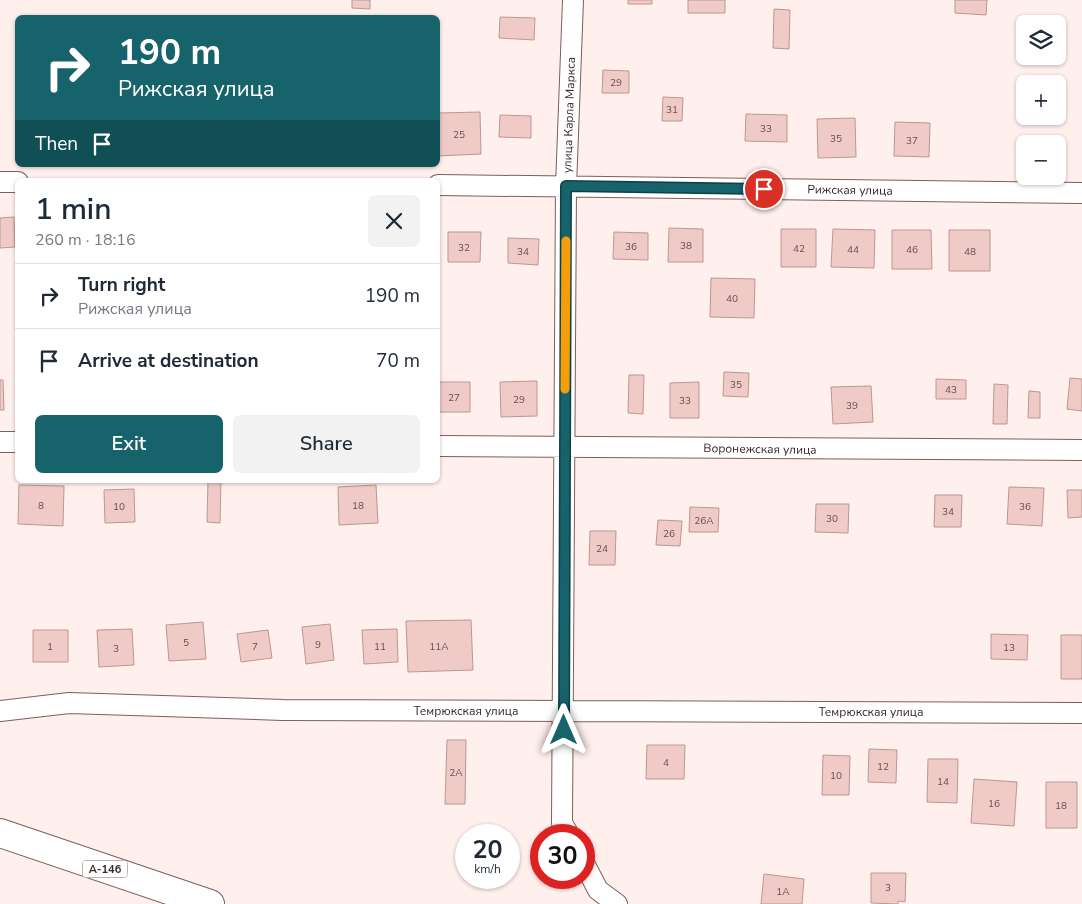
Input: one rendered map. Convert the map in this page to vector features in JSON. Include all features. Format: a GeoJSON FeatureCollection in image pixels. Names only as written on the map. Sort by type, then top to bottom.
{"type":"FeatureCollection","features":[{"type":"Feature","properties":{"kind":"highway","name":"А-146"},"geometry":{"type":"LineString","coordinates":[[0,833],[210,904]]}},
{"type":"Feature","properties":{"kind":"street","name":"улица Карла Маркса"},"geometry":{"type":"LineString","coordinates":[[563,824],[566,186],[573,0]]}},
{"type":"Feature","properties":{"kind":"street"},"geometry":{"type":"LineString","coordinates":[[0,182],[15,182]]}},
{"type":"Feature","properties":{"kind":"street","name":"Рижская улица"},"geometry":{"type":"LineString","coordinates":[[440,185],[1082,193]]}},
{"type":"Feature","properties":{"kind":"street"},"geometry":{"type":"LineString","coordinates":[[0,442],[15,442]]}},
{"type":"Feature","properties":{"kind":"street","name":"Воронежская улица"},"geometry":{"type":"LineString","coordinates":[[440,446],[1082,450]]}},
{"type":"Feature","properties":{"kind":"street","name":"Темрюкская улица"},"geometry":{"type":"LineString","coordinates":[[0,710],[69,703],[283,710],[1082,713]]}},
{"type":"Feature","properties":{"kind":"street"},"geometry":{"type":"LineString","coordinates":[[595,884],[598,890],[617,904]]}},
{"type":"Feature","properties":{"kind":"building"},"geometry":{"type":"Polygon","coordinates":[[[352,0],[370,0],[370,9],[352,8],[352,0]]]}},
{"type":"Feature","properties":{"kind":"building"},"geometry":{"type":"Polygon","coordinates":[[[628,0],[652,0],[652,4],[628,4],[628,0]]]}},
{"type":"Feature","properties":{"kind":"building"},"geometry":{"type":"Polygon","coordinates":[[[688,0],[725,0],[725,13],[688,13],[688,0]]]}},
{"type":"Feature","properties":{"kind":"building"},"geometry":{"type":"Polygon","coordinates":[[[955,0],[987,0],[986,15],[955,13],[955,0]]]}},
{"type":"Feature","properties":{"kind":"building"},"geometry":{"type":"Polygon","coordinates":[[[774,9],[790,10],[789,49],[773,48],[774,9]]]}},
{"type":"Feature","properties":{"kind":"building"},"geometry":{"type":"Polygon","coordinates":[[[500,17],[535,18],[534,40],[499,38],[500,17]]]}},
{"type":"Feature","properties":{"kind":"building"},"geometry":{"type":"Polygon","coordinates":[[[603,70],[629,71],[629,93],[602,93],[603,70]]]}},
{"type":"Feature","properties":{"kind":"building"},"geometry":{"type":"Polygon","coordinates":[[[663,97],[683,98],[682,121],[662,121],[663,97]]]}},
{"type":"Feature","properties":{"kind":"building"},"geometry":{"type":"Polygon","coordinates":[[[480,112],[481,154],[440,156],[440,113],[480,112]]]}},
{"type":"Feature","properties":{"kind":"building"},"geometry":{"type":"Polygon","coordinates":[[[746,114],[787,115],[787,142],[745,141],[746,114]]]}},
{"type":"Feature","properties":{"kind":"building"},"geometry":{"type":"Polygon","coordinates":[[[500,115],[531,116],[531,138],[499,137],[500,115]]]}},
{"type":"Feature","properties":{"kind":"building"},"geometry":{"type":"Polygon","coordinates":[[[855,118],[856,157],[818,158],[817,119],[855,118]]]}},
{"type":"Feature","properties":{"kind":"building"},"geometry":{"type":"Polygon","coordinates":[[[895,122],[930,123],[929,157],[894,156],[895,122]]]}},
{"type":"Feature","properties":{"kind":"building"},"geometry":{"type":"Polygon","coordinates":[[[14,217],[15,247],[0,248],[0,218],[14,217]]]}},
{"type":"Feature","properties":{"kind":"building"},"geometry":{"type":"Polygon","coordinates":[[[669,228],[703,229],[703,262],[668,262],[669,228]]]}},
{"type":"Feature","properties":{"kind":"building"},"geometry":{"type":"Polygon","coordinates":[[[781,229],[816,229],[816,267],[781,267],[781,229]]]}},
{"type":"Feature","properties":{"kind":"building"},"geometry":{"type":"Polygon","coordinates":[[[833,229],[875,230],[874,268],[831,267],[833,229]]]}},
{"type":"Feature","properties":{"kind":"building"},"geometry":{"type":"Polygon","coordinates":[[[892,230],[931,230],[932,269],[892,269],[892,230]]]}},
{"type":"Feature","properties":{"kind":"building"},"geometry":{"type":"Polygon","coordinates":[[[949,230],[990,230],[990,271],[949,271],[949,230]]]}},
{"type":"Feature","properties":{"kind":"building"},"geometry":{"type":"Polygon","coordinates":[[[448,232],[481,232],[480,262],[448,262],[448,232]]]}},
{"type":"Feature","properties":{"kind":"building"},"geometry":{"type":"Polygon","coordinates":[[[614,232],[648,233],[648,260],[613,259],[614,232]]]}},
{"type":"Feature","properties":{"kind":"building"},"geometry":{"type":"Polygon","coordinates":[[[508,238],[539,239],[538,265],[508,263],[508,238]]]}},
{"type":"Feature","properties":{"kind":"building"},"geometry":{"type":"Polygon","coordinates":[[[711,278],[755,279],[754,318],[710,317],[711,278]]]}},
{"type":"Feature","properties":{"kind":"building"},"geometry":{"type":"Polygon","coordinates":[[[724,372],[749,373],[748,397],[723,396],[724,372]]]}},
{"type":"Feature","properties":{"kind":"building"},"geometry":{"type":"Polygon","coordinates":[[[629,375],[644,375],[643,414],[628,413],[629,375]]]}},
{"type":"Feature","properties":{"kind":"building"},"geometry":{"type":"Polygon","coordinates":[[[1070,378],[1082,379],[1082,411],[1067,409],[1070,378]]]}},
{"type":"Feature","properties":{"kind":"building"},"geometry":{"type":"Polygon","coordinates":[[[936,379],[966,380],[966,399],[936,399],[936,379]]]}},
{"type":"Feature","properties":{"kind":"building"},"geometry":{"type":"Polygon","coordinates":[[[0,380],[3,380],[4,410],[0,410],[0,380]]]}},
{"type":"Feature","properties":{"kind":"building"},"geometry":{"type":"Polygon","coordinates":[[[537,381],[537,416],[501,417],[500,382],[537,381]]]}},
{"type":"Feature","properties":{"kind":"building"},"geometry":{"type":"Polygon","coordinates":[[[440,382],[470,382],[470,412],[440,412],[440,382]]]}},
{"type":"Feature","properties":{"kind":"building"},"geometry":{"type":"Polygon","coordinates":[[[699,382],[699,418],[670,418],[670,383],[699,382]]]}},
{"type":"Feature","properties":{"kind":"building"},"geometry":{"type":"Polygon","coordinates":[[[994,384],[1008,385],[1007,424],[993,424],[994,384]]]}},
{"type":"Feature","properties":{"kind":"building"},"geometry":{"type":"Polygon","coordinates":[[[871,386],[873,422],[833,424],[831,387],[871,386]]]}},
{"type":"Feature","properties":{"kind":"building"},"geometry":{"type":"Polygon","coordinates":[[[1029,391],[1040,392],[1040,418],[1028,418],[1029,391]]]}},
{"type":"Feature","properties":{"kind":"building"},"geometry":{"type":"Polygon","coordinates":[[[208,483],[221,483],[220,523],[207,522],[208,483]]]}},
{"type":"Feature","properties":{"kind":"building"},"geometry":{"type":"Polygon","coordinates":[[[19,485],[64,486],[63,526],[18,524],[19,485]]]}},
{"type":"Feature","properties":{"kind":"building"},"geometry":{"type":"Polygon","coordinates":[[[376,485],[378,523],[339,525],[338,487],[376,485]]]}},
{"type":"Feature","properties":{"kind":"building"},"geometry":{"type":"Polygon","coordinates":[[[1009,487],[1044,488],[1042,526],[1007,524],[1009,487]]]}},
{"type":"Feature","properties":{"kind":"building"},"geometry":{"type":"Polygon","coordinates":[[[134,489],[135,522],[105,523],[104,490],[134,489]]]}},
{"type":"Feature","properties":{"kind":"building"},"geometry":{"type":"Polygon","coordinates":[[[1067,490],[1082,490],[1082,517],[1068,518],[1067,490]]]}},
{"type":"Feature","properties":{"kind":"building"},"geometry":{"type":"Polygon","coordinates":[[[935,495],[962,495],[961,527],[934,527],[935,495]]]}},
{"type":"Feature","properties":{"kind":"building"},"geometry":{"type":"Polygon","coordinates":[[[816,504],[849,504],[848,533],[815,532],[816,504]]]}},
{"type":"Feature","properties":{"kind":"building"},"geometry":{"type":"Polygon","coordinates":[[[690,507],[719,508],[718,532],[689,532],[690,507]]]}},
{"type":"Feature","properties":{"kind":"building"},"geometry":{"type":"Polygon","coordinates":[[[658,520],[682,521],[680,546],[656,545],[658,520]]]}},
{"type":"Feature","properties":{"kind":"building"},"geometry":{"type":"Polygon","coordinates":[[[590,531],[616,531],[615,565],[589,565],[590,531]]]}},
{"type":"Feature","properties":{"kind":"building"},"geometry":{"type":"Polygon","coordinates":[[[471,620],[473,670],[408,672],[406,621],[471,620]]]}},
{"type":"Feature","properties":{"kind":"building"},"geometry":{"type":"Polygon","coordinates":[[[203,622],[206,659],[169,661],[166,625],[203,622]]]}},
{"type":"Feature","properties":{"kind":"building"},"geometry":{"type":"Polygon","coordinates":[[[330,624],[334,660],[306,664],[302,627],[330,624]]]}},
{"type":"Feature","properties":{"kind":"building"},"geometry":{"type":"Polygon","coordinates":[[[132,629],[134,665],[99,667],[97,630],[132,629]]]}},
{"type":"Feature","properties":{"kind":"building"},"geometry":{"type":"Polygon","coordinates":[[[397,629],[398,662],[364,664],[362,630],[397,629]]]}},
{"type":"Feature","properties":{"kind":"building"},"geometry":{"type":"Polygon","coordinates":[[[33,630],[68,630],[68,662],[33,662],[33,630]]]}},
{"type":"Feature","properties":{"kind":"building"},"geometry":{"type":"Polygon","coordinates":[[[268,630],[272,658],[241,662],[237,634],[268,630]]]}},
{"type":"Feature","properties":{"kind":"building"},"geometry":{"type":"Polygon","coordinates":[[[991,634],[1028,635],[1027,660],[991,659],[991,634]]]}},
{"type":"Feature","properties":{"kind":"building"},"geometry":{"type":"Polygon","coordinates":[[[1061,635],[1082,635],[1082,679],[1061,679],[1061,635]]]}},
{"type":"Feature","properties":{"kind":"building"},"geometry":{"type":"Polygon","coordinates":[[[447,740],[466,740],[465,804],[445,804],[447,740]]]}},
{"type":"Feature","properties":{"kind":"building"},"geometry":{"type":"Polygon","coordinates":[[[647,745],[685,745],[684,779],[646,779],[647,745]]]}},
{"type":"Feature","properties":{"kind":"building"},"geometry":{"type":"Polygon","coordinates":[[[869,749],[897,750],[896,783],[868,782],[869,749]]]}},
{"type":"Feature","properties":{"kind":"building"},"geometry":{"type":"Polygon","coordinates":[[[823,755],[850,756],[849,795],[822,795],[823,755]]]}},
{"type":"Feature","properties":{"kind":"building"},"geometry":{"type":"Polygon","coordinates":[[[928,759],[958,759],[957,803],[927,802],[928,759]]]}},
{"type":"Feature","properties":{"kind":"building"},"geometry":{"type":"Polygon","coordinates":[[[974,779],[1017,782],[1014,826],[971,823],[974,779]]]}},
{"type":"Feature","properties":{"kind":"building"},"geometry":{"type":"Polygon","coordinates":[[[1046,782],[1077,782],[1077,828],[1046,828],[1046,782]]]}},
{"type":"Feature","properties":{"kind":"building"},"geometry":{"type":"Polygon","coordinates":[[[871,873],[906,873],[905,902],[898,901],[898,904],[871,903],[871,873]]]}},
{"type":"Feature","properties":{"kind":"building"},"geometry":{"type":"Polygon","coordinates":[[[764,874],[804,879],[802,904],[761,904],[764,874]]]}},
{"type":"Feature","properties":{"kind":"slow traffic"},"geometry":{"type":"LineString","coordinates":[[565,389],[566,241]]}},
{"type":"Feature","properties":{"kind":"route"},"geometry":{"type":"LineString","coordinates":[[564,730],[566,186],[764,189]]}}]}
